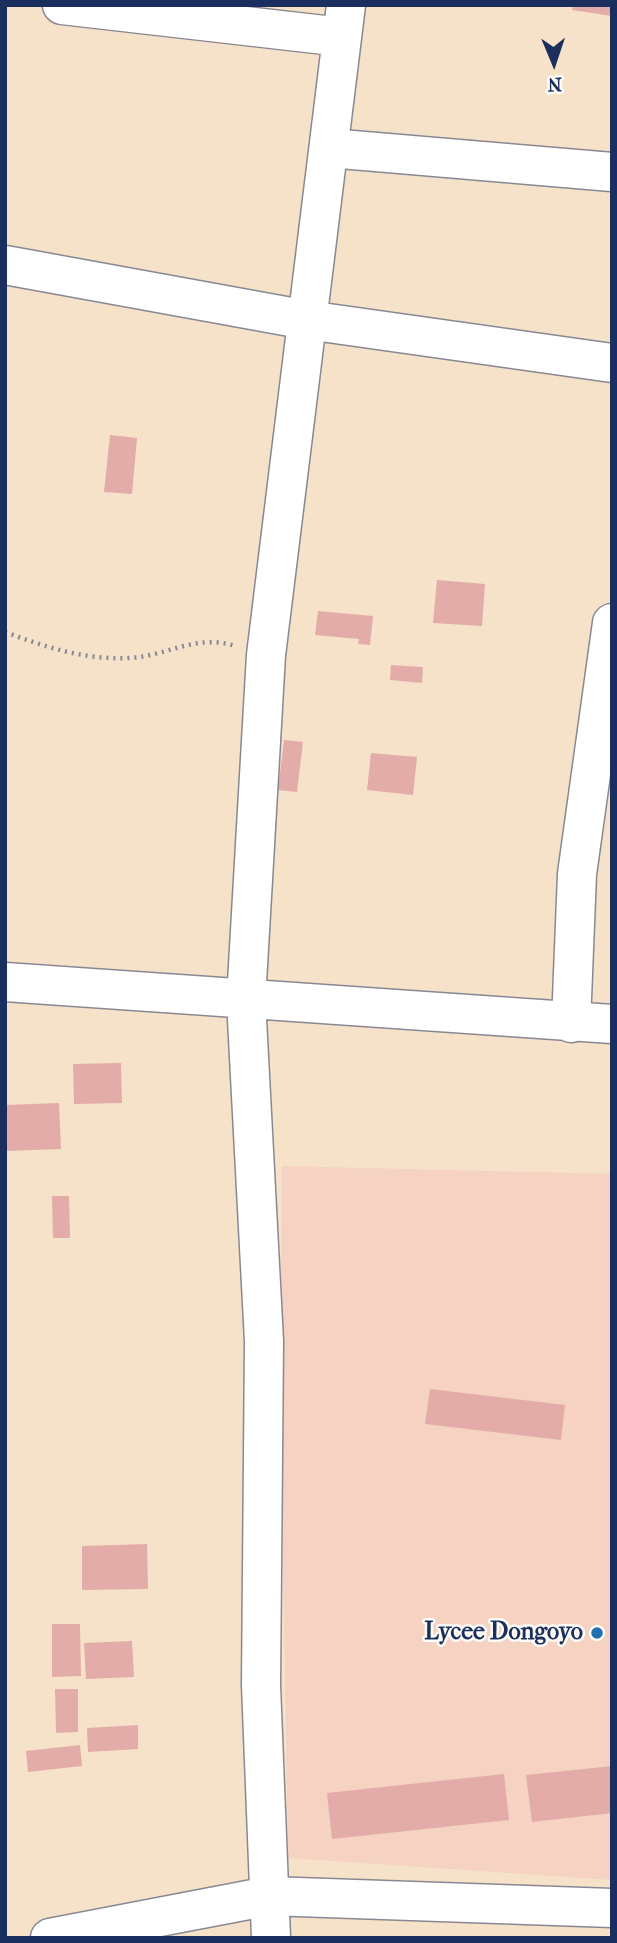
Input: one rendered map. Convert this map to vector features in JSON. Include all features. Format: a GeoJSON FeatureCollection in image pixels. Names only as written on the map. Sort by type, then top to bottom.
{"type":"FeatureCollection","features":[{"type":"Feature","properties":{"kind":"street"},"geometry":{"type":"LineString","coordinates":[[62,5],[344,21],[266,655],[246,1000],[264,1341],[261,1685],[271,1938]]}},
{"type":"Feature","properties":{"kind":"street"},"geometry":{"type":"LineString","coordinates":[[329,148],[612,172]]}},
{"type":"Feature","properties":{"kind":"street"},"geometry":{"type":"LineString","coordinates":[[5,264],[307,320],[612,363]]}},
{"type":"Feature","properties":{"kind":"street"},"geometry":{"type":"LineString","coordinates":[[571,1023],[577,874],[609,684],[612,624]]}},
{"type":"Feature","properties":{"kind":"street"},"geometry":{"type":"LineString","coordinates":[[5,982],[612,1024]]}},
{"type":"Feature","properties":{"kind":"street"},"geometry":{"type":"LineString","coordinates":[[50,1938],[269,1896],[612,1908]]}},
{"type":"Feature","properties":{"kind":"path"},"geometry":{"type":"LineString","coordinates":[[5,632],[84,657],[131,658],[192,643],[222,642],[266,655]]}},
{"type":"Feature","properties":{"kind":"shaded area"},"geometry":{"type":"Polygon","coordinates":[[[282,1166],[612,1174],[612,1880],[288,1858],[280,1381],[282,1166]]]}},
{"type":"Feature","properties":{"kind":"building"},"geometry":{"type":"Polygon","coordinates":[[[573,5],[612,5],[612,16],[572,10],[573,5]]]}},
{"type":"Feature","properties":{"kind":"building"},"geometry":{"type":"Polygon","coordinates":[[[110,435],[137,438],[132,494],[104,492],[110,435]]]}},
{"type":"Feature","properties":{"kind":"building"},"geometry":{"type":"Polygon","coordinates":[[[437,580],[485,584],[482,626],[433,623],[437,580]]]}},
{"type":"Feature","properties":{"kind":"building"},"geometry":{"type":"Polygon","coordinates":[[[318,611],[373,616],[370,645],[358,644],[359,639],[315,635],[318,611]]]}},
{"type":"Feature","properties":{"kind":"building"},"geometry":{"type":"Polygon","coordinates":[[[391,665],[423,667],[422,683],[390,680],[391,665]]]}},
{"type":"Feature","properties":{"kind":"building"},"geometry":{"type":"Polygon","coordinates":[[[284,740],[303,742],[297,792],[278,790],[284,740]]]}},
{"type":"Feature","properties":{"kind":"building"},"geometry":{"type":"Polygon","coordinates":[[[371,753],[417,757],[413,795],[367,790],[371,753]]]}},
{"type":"Feature","properties":{"kind":"building"},"geometry":{"type":"Polygon","coordinates":[[[121,1063],[122,1103],[74,1104],[73,1064],[121,1063]]]}},
{"type":"Feature","properties":{"kind":"building"},"geometry":{"type":"Polygon","coordinates":[[[59,1103],[61,1149],[6,1151],[5,1105],[59,1103]]]}},
{"type":"Feature","properties":{"kind":"building"},"geometry":{"type":"Polygon","coordinates":[[[52,1196],[69,1196],[70,1238],[53,1238],[52,1196]]]}},
{"type":"Feature","properties":{"kind":"building"},"geometry":{"type":"Polygon","coordinates":[[[430,1389],[565,1405],[561,1440],[425,1424],[430,1389]]]}},
{"type":"Feature","properties":{"kind":"building"},"geometry":{"type":"Polygon","coordinates":[[[147,1544],[148,1589],[82,1590],[82,1546],[147,1544]]]}},
{"type":"Feature","properties":{"kind":"building"},"geometry":{"type":"Polygon","coordinates":[[[52,1624],[80,1624],[81,1676],[52,1677],[52,1624]]]}},
{"type":"Feature","properties":{"kind":"building"},"geometry":{"type":"Polygon","coordinates":[[[132,1641],[134,1677],[86,1679],[84,1643],[132,1641]]]}},
{"type":"Feature","properties":{"kind":"building"},"geometry":{"type":"Polygon","coordinates":[[[55,1689],[78,1689],[78,1732],[56,1733],[55,1689]]]}},
{"type":"Feature","properties":{"kind":"building"},"geometry":{"type":"Polygon","coordinates":[[[138,1725],[138,1749],[88,1752],[87,1728],[138,1725]]]}},
{"type":"Feature","properties":{"kind":"building"},"geometry":{"type":"Polygon","coordinates":[[[80,1745],[82,1766],[28,1772],[26,1751],[80,1745]]]}},
{"type":"Feature","properties":{"kind":"building"},"geometry":{"type":"Polygon","coordinates":[[[612,1766],[612,1813],[532,1822],[526,1775],[612,1766]]]}},
{"type":"Feature","properties":{"kind":"building"},"geometry":{"type":"Polygon","coordinates":[[[504,1774],[509,1820],[332,1839],[327,1793],[504,1774]]]}},
{"type":"Feature","properties":{"kind":"place","name":"Lycee Dongoyo"},"geometry":{"type":"Point","coordinates":[597,1633]}}]}
